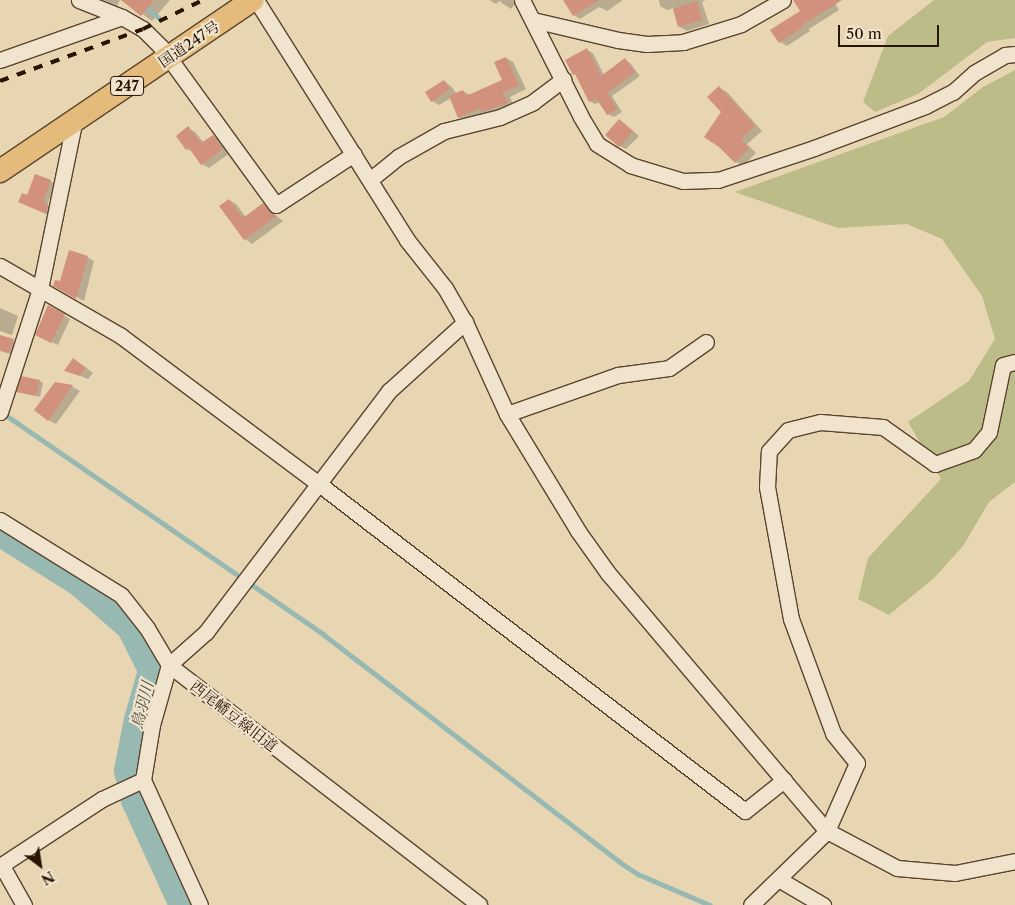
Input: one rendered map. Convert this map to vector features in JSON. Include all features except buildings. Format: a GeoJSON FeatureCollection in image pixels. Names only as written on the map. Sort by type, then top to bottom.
{"type":"FeatureCollection","features":[{"type":"Feature","properties":{"kind":"highway","name":"国道247号"},"geometry":{"type":"LineString","coordinates":[[0,171],[255,0]]}},
{"type":"Feature","properties":{"kind":"street"},"geometry":{"type":"LineString","coordinates":[[80,0],[122,17],[142,29],[161,47],[276,205],[354,154]]}},
{"type":"Feature","properties":{"kind":"street"},"geometry":{"type":"LineString","coordinates":[[255,0],[371,179],[407,240],[445,288],[465,322],[507,414],[578,531],[608,573],[827,831],[897,868],[955,873],[1015,862]]}},
{"type":"Feature","properties":{"kind":"street"},"geometry":{"type":"LineString","coordinates":[[522,0],[563,79],[580,117],[597,144],[630,166],[683,180],[718,180],[814,148],[925,106],[953,92],[974,74],[1005,55],[1015,54]]}},
{"type":"Feature","properties":{"kind":"street"},"geometry":{"type":"LineString","coordinates":[[533,20],[646,44],[683,42],[741,24],[782,0]]}},
{"type":"Feature","properties":{"kind":"street"},"geometry":{"type":"LineString","coordinates":[[0,60],[122,17]]}},
{"type":"Feature","properties":{"kind":"street"},"geometry":{"type":"LineString","coordinates":[[371,179],[398,157],[444,131],[500,117],[533,102],[563,79]]}},
{"type":"Feature","properties":{"kind":"street"},"geometry":{"type":"LineString","coordinates":[[2,406],[40,289],[75,119]]}},
{"type":"Feature","properties":{"kind":"street"},"geometry":{"type":"LineString","coordinates":[[0,266],[121,336],[319,484],[745,811],[784,780]]}},
{"type":"Feature","properties":{"kind":"street"},"geometry":{"type":"LineString","coordinates":[[200,905],[143,780],[152,725],[169,665],[206,632],[389,391],[465,322]]}},
{"type":"Feature","properties":{"kind":"street"},"geometry":{"type":"LineString","coordinates":[[507,414],[618,376],[669,368],[706,342]]}},
{"type":"Feature","properties":{"kind":"street"},"geometry":{"type":"LineString","coordinates":[[751,905],[780,880],[827,831],[857,763],[833,733],[791,619],[767,487],[769,451],[788,430],[820,422],[884,428],[935,464],[974,450],[989,432],[1003,365],[1015,362]]}},
{"type":"Feature","properties":{"kind":"street","name":"西尾幡豆線旧道"},"geometry":{"type":"LineString","coordinates":[[0,520],[120,595],[147,628],[169,665],[479,905]]}},
{"type":"Feature","properties":{"kind":"street"},"geometry":{"type":"LineString","coordinates":[[24,905],[1,866],[102,798],[143,780]]}},
{"type":"Feature","properties":{"kind":"street"},"geometry":{"type":"LineString","coordinates":[[780,880],[823,905]]}},
{"type":"Feature","properties":{"kind":"green space"},"geometry":{"type":"Polygon","coordinates":[[[934,0],[1015,0],[1015,38],[987,42],[918,94],[875,112],[863,102],[888,36],[934,0]]]}},
{"type":"Feature","properties":{"kind":"green space"},"geometry":{"type":"Polygon","coordinates":[[[1015,70],[1015,482],[989,502],[963,546],[934,578],[889,615],[858,599],[868,558],[941,479],[908,422],[969,381],[995,339],[982,296],[942,239],[907,224],[838,228],[735,192],[944,117],[983,87],[1015,70]]]}},
{"type":"Feature","properties":{"kind":"waterway"},"geometry":{"type":"LineString","coordinates":[[137,0],[159,18]]}},
{"type":"Feature","properties":{"kind":"waterway"},"geometry":{"type":"LineString","coordinates":[[3,413],[323,634],[620,862],[638,874],[710,905]]}},
{"type":"Feature","properties":{"kind":"waterway","name":"鳥羽川"},"geometry":{"type":"LineString","coordinates":[[0,534],[79,584],[129,628],[150,670],[136,719],[126,770],[133,800],[181,905]]}},
{"type":"Feature","properties":{"kind":"railway"},"geometry":{"type":"LineString","coordinates":[[0,81],[143,29],[203,0]]}}]}
